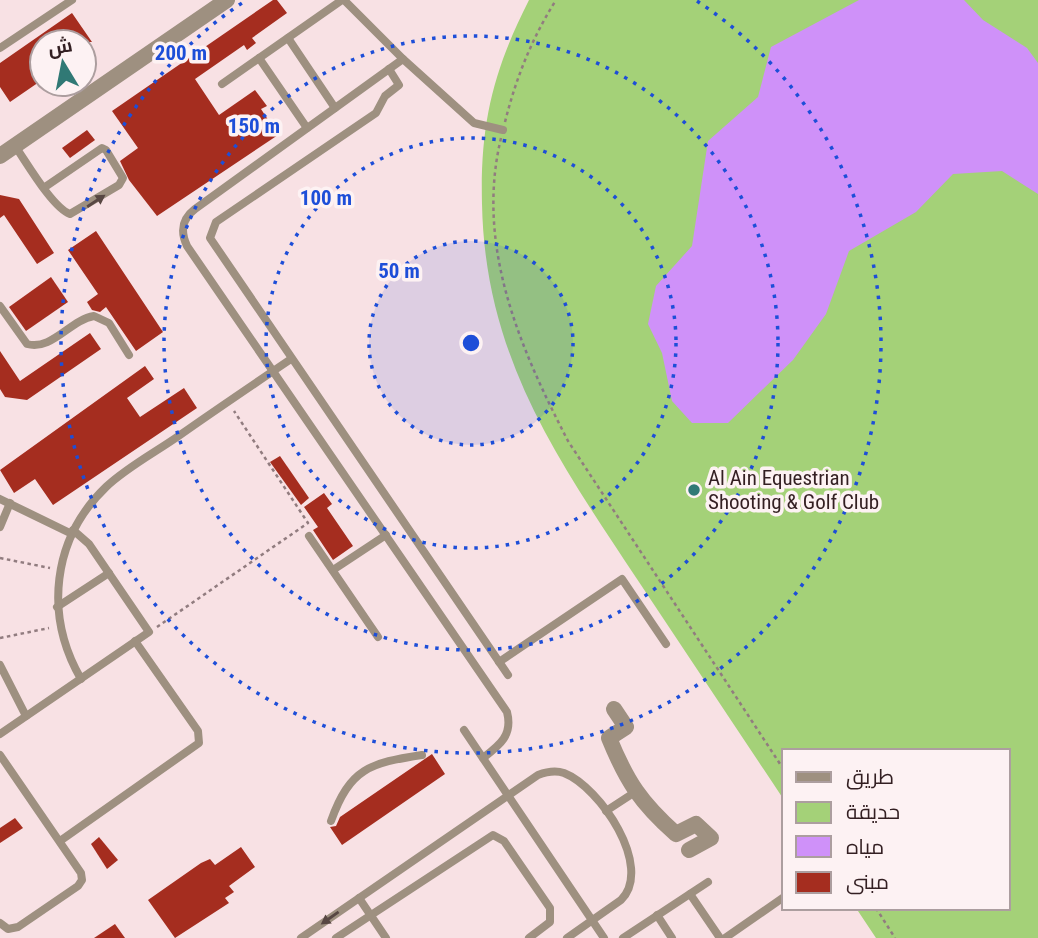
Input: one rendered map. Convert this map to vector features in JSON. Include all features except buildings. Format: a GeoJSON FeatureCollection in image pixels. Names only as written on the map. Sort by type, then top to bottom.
{"type":"FeatureCollection","features":[{"type":"Feature","properties":{"kind":"street"},"geometry":{"type":"LineString","coordinates":[[0,156],[227,0]]}},
{"type":"Feature","properties":{"kind":"street"},"geometry":{"type":"LineString","coordinates":[[614,709],[626,727],[609,738],[645,807],[676,834],[696,824],[711,838],[690,850]]}},
{"type":"Feature","properties":{"kind":"lane"},"geometry":{"type":"LineString","coordinates":[[0,48],[72,0]]}},
{"type":"Feature","properties":{"kind":"lane"},"geometry":{"type":"LineString","coordinates":[[222,84],[343,0],[474,123],[503,130]]}},
{"type":"Feature","properties":{"kind":"lane"},"geometry":{"type":"LineString","coordinates":[[288,38],[335,108]]}},
{"type":"Feature","properties":{"kind":"lane"},"geometry":{"type":"LineString","coordinates":[[259,58],[307,128]]}},
{"type":"Feature","properties":{"kind":"lane"},"geometry":{"type":"LineString","coordinates":[[403,59],[195,209],[184,222],[182,230],[187,246],[507,712],[509,726],[504,740],[483,758]]}},
{"type":"Feature","properties":{"kind":"lane"},"geometry":{"type":"LineString","coordinates":[[389,69],[399,85],[384,96],[376,113],[216,222],[211,229],[212,242],[508,675]]}},
{"type":"Feature","properties":{"kind":"lane"},"geometry":{"type":"LineString","coordinates":[[15,146],[62,211],[74,214],[120,185],[123,178],[102,148],[45,187]]}},
{"type":"Feature","properties":{"kind":"lane"},"geometry":{"type":"LineString","coordinates":[[0,306],[27,344],[45,344],[83,319],[94,316],[109,323],[129,355]]}},
{"type":"Feature","properties":{"kind":"lane"},"geometry":{"type":"LineString","coordinates":[[81,679],[68,653],[57,607],[60,570],[72,532],[88,507],[112,481],[291,359]]}},
{"type":"Feature","properties":{"kind":"lane"},"geometry":{"type":"LineString","coordinates":[[0,499],[72,532],[89,544],[149,632],[0,734]]}},
{"type":"Feature","properties":{"kind":"lane"},"geometry":{"type":"LineString","coordinates":[[0,527],[10,503]]}},
{"type":"Feature","properties":{"kind":"lane"},"geometry":{"type":"LineString","coordinates":[[333,570],[386,535]]}},
{"type":"Feature","properties":{"kind":"lane"},"geometry":{"type":"LineString","coordinates":[[309,536],[378,637]]}},
{"type":"Feature","properties":{"kind":"lane"},"geometry":{"type":"LineString","coordinates":[[57,607],[109,573]]}},
{"type":"Feature","properties":{"kind":"lane"},"geometry":{"type":"LineString","coordinates":[[499,662],[622,579],[666,644]]}},
{"type":"Feature","properties":{"kind":"lane"},"geometry":{"type":"LineString","coordinates":[[60,841],[199,743],[198,731],[135,641]]}},
{"type":"Feature","properties":{"kind":"lane"},"geometry":{"type":"LineString","coordinates":[[0,665],[26,716]]}},
{"type":"Feature","properties":{"kind":"lane"},"geometry":{"type":"LineString","coordinates":[[464,730],[604,938]]}},
{"type":"Feature","properties":{"kind":"lane"},"geometry":{"type":"LineString","coordinates":[[0,755],[81,873],[81,883],[18,928],[8,929],[0,923]]}},
{"type":"Feature","properties":{"kind":"lane"},"geometry":{"type":"LineString","coordinates":[[331,821],[340,795],[352,780],[382,762],[422,755]]}},
{"type":"Feature","properties":{"kind":"lane"},"geometry":{"type":"LineString","coordinates":[[301,938],[538,775],[556,771],[581,785],[606,811],[624,842],[634,874],[629,893],[567,938]]}},
{"type":"Feature","properties":{"kind":"lane"},"geometry":{"type":"LineString","coordinates":[[606,811],[635,792]]}},
{"type":"Feature","properties":{"kind":"lane"},"geometry":{"type":"LineString","coordinates":[[337,938],[493,835],[504,841],[550,908],[550,922],[529,938]]}},
{"type":"Feature","properties":{"kind":"lane"},"geometry":{"type":"LineString","coordinates":[[622,938],[708,882]]}},
{"type":"Feature","properties":{"kind":"lane"},"geometry":{"type":"LineString","coordinates":[[690,894],[722,938],[782,898]]}},
{"type":"Feature","properties":{"kind":"lane"},"geometry":{"type":"LineString","coordinates":[[359,898],[386,938]]}},
{"type":"Feature","properties":{"kind":"lane"},"geometry":{"type":"LineString","coordinates":[[657,915],[672,938]]}},
{"type":"Feature","properties":{"kind":"path"},"geometry":{"type":"LineString","coordinates":[[556,0],[538,29],[514,86],[503,130],[495,208],[500,269],[514,329],[568,441],[782,767]]}},
{"type":"Feature","properties":{"kind":"path"},"geometry":{"type":"LineString","coordinates":[[149,632],[309,523],[228,402]]}},
{"type":"Feature","properties":{"kind":"path"},"geometry":{"type":"LineString","coordinates":[[0,558],[60,570]]}},
{"type":"Feature","properties":{"kind":"path"},"geometry":{"type":"LineString","coordinates":[[0,638],[60,625]]}},
{"type":"Feature","properties":{"kind":"path"},"geometry":{"type":"LineString","coordinates":[[877,910],[895,938]]}},
{"type":"Feature","properties":{"kind":"green space"},"geometry":{"type":"Polygon","coordinates":[[[529,0],[1038,0],[1038,938],[876,938],[857,910],[1010,910],[1010,749],[782,749],[782,797],[607,534],[553,447],[530,403],[511,357],[496,310],[486,259],[482,175],[486,123],[498,75],[529,0]]]}},
{"type":"Feature","properties":{"kind":"water"},"geometry":{"type":"Polygon","coordinates":[[[859,0],[964,0],[983,20],[1027,48],[1038,63],[1038,194],[1002,171],[953,174],[916,212],[849,251],[826,314],[793,360],[728,423],[692,423],[672,401],[662,353],[648,324],[656,286],[692,246],[708,141],[758,97],[771,47],[859,0]]]}},
{"type":"Feature","properties":{"kind":"place","name":"Al Ain Equestrian Shooting & Golf Club"},"geometry":{"type":"Point","coordinates":[694,490]}}]}
